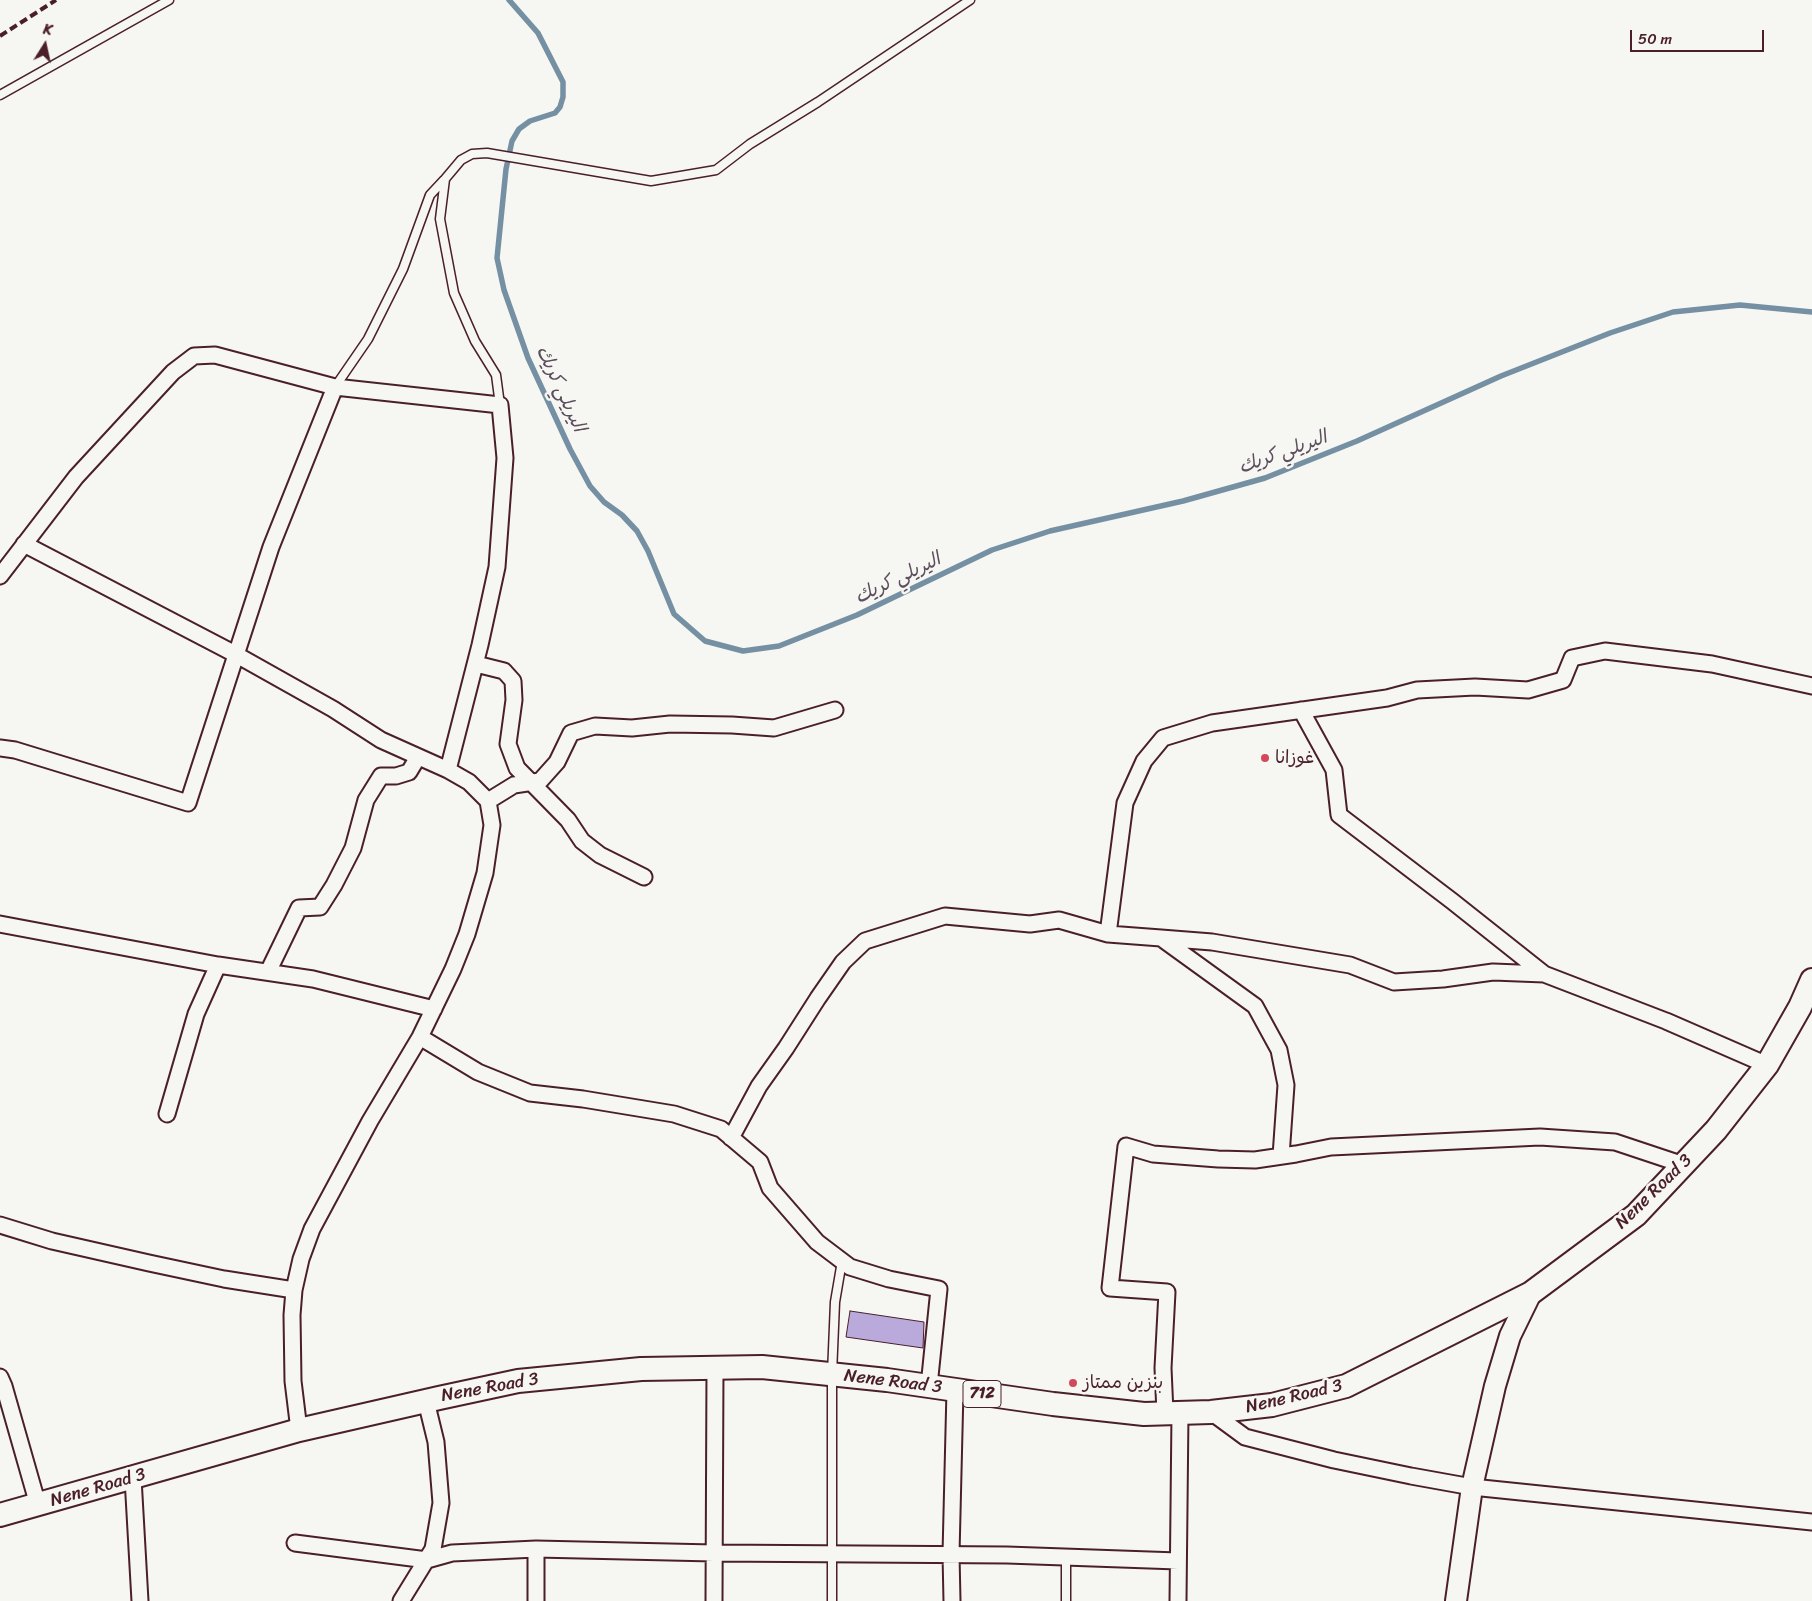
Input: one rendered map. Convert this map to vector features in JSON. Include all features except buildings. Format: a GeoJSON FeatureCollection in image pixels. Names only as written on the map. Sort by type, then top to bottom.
{"type":"FeatureCollection","features":[{"type":"Feature","properties":{"kind":"main road","name":"Nene Road 3"},"geometry":{"type":"LineString","coordinates":[[0,1515],[300,1430],[426,1401],[518,1381],[641,1369],[762,1367],[832,1374],[1053,1404],[1144,1414],[1211,1412],[1272,1406],[1346,1386],[1531,1293],[1636,1215],[1716,1130],[1767,1065],[1800,1007],[1812,980]]}},
{"type":"Feature","properties":{"kind":"street"},"geometry":{"type":"LineString","coordinates":[[0,576],[76,477],[173,372],[194,356],[215,355],[335,386],[500,405],[505,458],[497,567],[476,664],[448,770]]}},
{"type":"Feature","properties":{"kind":"street"},"geometry":{"type":"LineString","coordinates":[[0,748],[15,750],[188,803],[271,547],[335,386]]}},
{"type":"Feature","properties":{"kind":"street"},"geometry":{"type":"LineString","coordinates":[[24,544],[235,654],[380,740],[448,770],[469,782],[488,801],[492,825],[485,873],[467,934],[420,1037],[370,1121],[312,1229],[301,1259],[294,1290],[292,1315],[293,1381],[300,1430]]}},
{"type":"Feature","properties":{"kind":"street"},"geometry":{"type":"LineString","coordinates":[[1108,934],[1124,803],[1144,761],[1163,738],[1212,723],[1387,698],[1417,690],[1475,687],[1528,690],[1563,680],[1572,658],[1605,651],[1712,664],[1812,686]]}},
{"type":"Feature","properties":{"kind":"street"},"geometry":{"type":"LineString","coordinates":[[476,664],[504,670],[513,680],[514,700],[508,744],[517,768],[568,820],[582,840],[600,855],[644,877]]}},
{"type":"Feature","properties":{"kind":"street"},"geometry":{"type":"LineString","coordinates":[[488,801],[514,785],[540,781],[557,762],[571,733],[595,726],[632,728],[670,724],[723,724],[774,728],[835,710]]}},
{"type":"Feature","properties":{"kind":"street"},"geometry":{"type":"LineString","coordinates":[[1301,710],[1334,770],[1339,815],[1544,974],[1666,1021],[1767,1065]]}},
{"type":"Feature","properties":{"kind":"street"},"geometry":{"type":"LineString","coordinates":[[268,972],[300,908],[320,907],[334,885],[353,848],[366,800],[381,776],[396,776],[409,772],[418,757]]}},
{"type":"Feature","properties":{"kind":"street"},"geometry":{"type":"LineString","coordinates":[[731,1138],[759,1086],[843,962],[865,941],[945,916],[1030,924],[1059,920],[1108,934],[1212,942],[1350,965],[1394,982],[1443,979],[1493,972],[1544,974]]}},
{"type":"Feature","properties":{"kind":"street"},"geometry":{"type":"LineString","coordinates":[[0,924],[218,965],[314,979],[434,1009]]}},
{"type":"Feature","properties":{"kind":"street"},"geometry":{"type":"LineString","coordinates":[[1160,938],[1256,1006],[1279,1050],[1286,1086],[1281,1156]]}},
{"type":"Feature","properties":{"kind":"street"},"geometry":{"type":"LineString","coordinates":[[167,1114],[196,1014],[218,965]]}},
{"type":"Feature","properties":{"kind":"street"},"geometry":{"type":"LineString","coordinates":[[420,1037],[478,1072],[530,1093],[583,1099],[674,1114],[721,1129],[760,1162],[770,1188],[817,1242],[850,1267],[890,1279],[939,1289],[929,1386]]}},
{"type":"Feature","properties":{"kind":"street"},"geometry":{"type":"LineString","coordinates":[[1178,1601],[1173,1413],[1163,1368],[1167,1292],[1110,1288],[1126,1146],[1153,1154],[1255,1160],[1331,1147],[1540,1137],[1615,1142],[1684,1165]]}},
{"type":"Feature","properties":{"kind":"street"},"geometry":{"type":"LineString","coordinates":[[0,1225],[52,1241],[149,1263],[224,1279],[294,1290]]}},
{"type":"Feature","properties":{"kind":"street"},"geometry":{"type":"LineString","coordinates":[[1456,1601],[1472,1487],[1495,1386],[1510,1336],[1531,1293]]}},
{"type":"Feature","properties":{"kind":"street"},"geometry":{"type":"LineString","coordinates":[[714,1368],[714,1601]]}},
{"type":"Feature","properties":{"kind":"street"},"geometry":{"type":"LineString","coordinates":[[0,1377],[38,1505]]}},
{"type":"Feature","properties":{"kind":"street"},"geometry":{"type":"LineString","coordinates":[[952,1601],[951,1554],[955,1390]]}},
{"type":"Feature","properties":{"kind":"street"},"geometry":{"type":"LineString","coordinates":[[401,1601],[433,1549],[441,1504],[436,1442],[426,1401]]}},
{"type":"Feature","properties":{"kind":"street"},"geometry":{"type":"LineString","coordinates":[[1211,1412],[1245,1437],[1334,1460],[1472,1487],[1812,1522]]}},
{"type":"Feature","properties":{"kind":"street"},"geometry":{"type":"LineString","coordinates":[[133,1478],[140,1601]]}},
{"type":"Feature","properties":{"kind":"street"},"geometry":{"type":"LineString","coordinates":[[295,1543],[427,1560],[452,1553],[536,1549],[714,1553],[951,1554],[1178,1561]]}},
{"type":"Feature","properties":{"kind":"street"},"geometry":{"type":"LineString","coordinates":[[536,1549],[536,1601]]}},
{"type":"Feature","properties":{"kind":"lane"},"geometry":{"type":"LineString","coordinates":[[0,95],[169,0]]}},
{"type":"Feature","properties":{"kind":"lane"},"geometry":{"type":"LineString","coordinates":[[335,386],[368,339],[402,268],[430,195],[461,160],[472,154],[486,153],[651,181],[716,170],[750,144],[818,102],[970,0]]}},
{"type":"Feature","properties":{"kind":"lane"},"geometry":{"type":"LineString","coordinates":[[444,179],[440,219],[454,293],[475,342],[496,375],[500,405]]}},
{"type":"Feature","properties":{"kind":"lane"},"geometry":{"type":"LineString","coordinates":[[832,1601],[832,1374],[835,1302],[842,1261]]}},
{"type":"Feature","properties":{"kind":"lane"},"geometry":{"type":"LineString","coordinates":[[1066,1557],[1066,1601]]}},
{"type":"Feature","properties":{"kind":"waterway","name":"اليريلي كريك"},"geometry":{"type":"LineString","coordinates":[[509,0],[538,33],[563,82],[563,97],[560,107],[555,113],[530,121],[519,129],[512,141],[506,169],[497,258],[504,290],[528,358],[570,449],[590,486],[604,502],[622,515],[637,531],[648,551],[674,614],[705,641],[743,651],[779,646],[857,615],[992,550],[1050,531],[1183,501],[1265,478],[1357,441],[1501,376],[1610,333],[1673,312],[1740,305],[1812,312]]}},
{"type":"Feature","properties":{"kind":"railway"},"geometry":{"type":"LineString","coordinates":[[0,36],[56,0]]}},
{"type":"Feature","properties":{"kind":"place","name":"غوزانا"},"geometry":{"type":"Point","coordinates":[1265,758]}},
{"type":"Feature","properties":{"kind":"place","name":"بنزين ممتاز"},"geometry":{"type":"Point","coordinates":[1073,1383]}}]}
